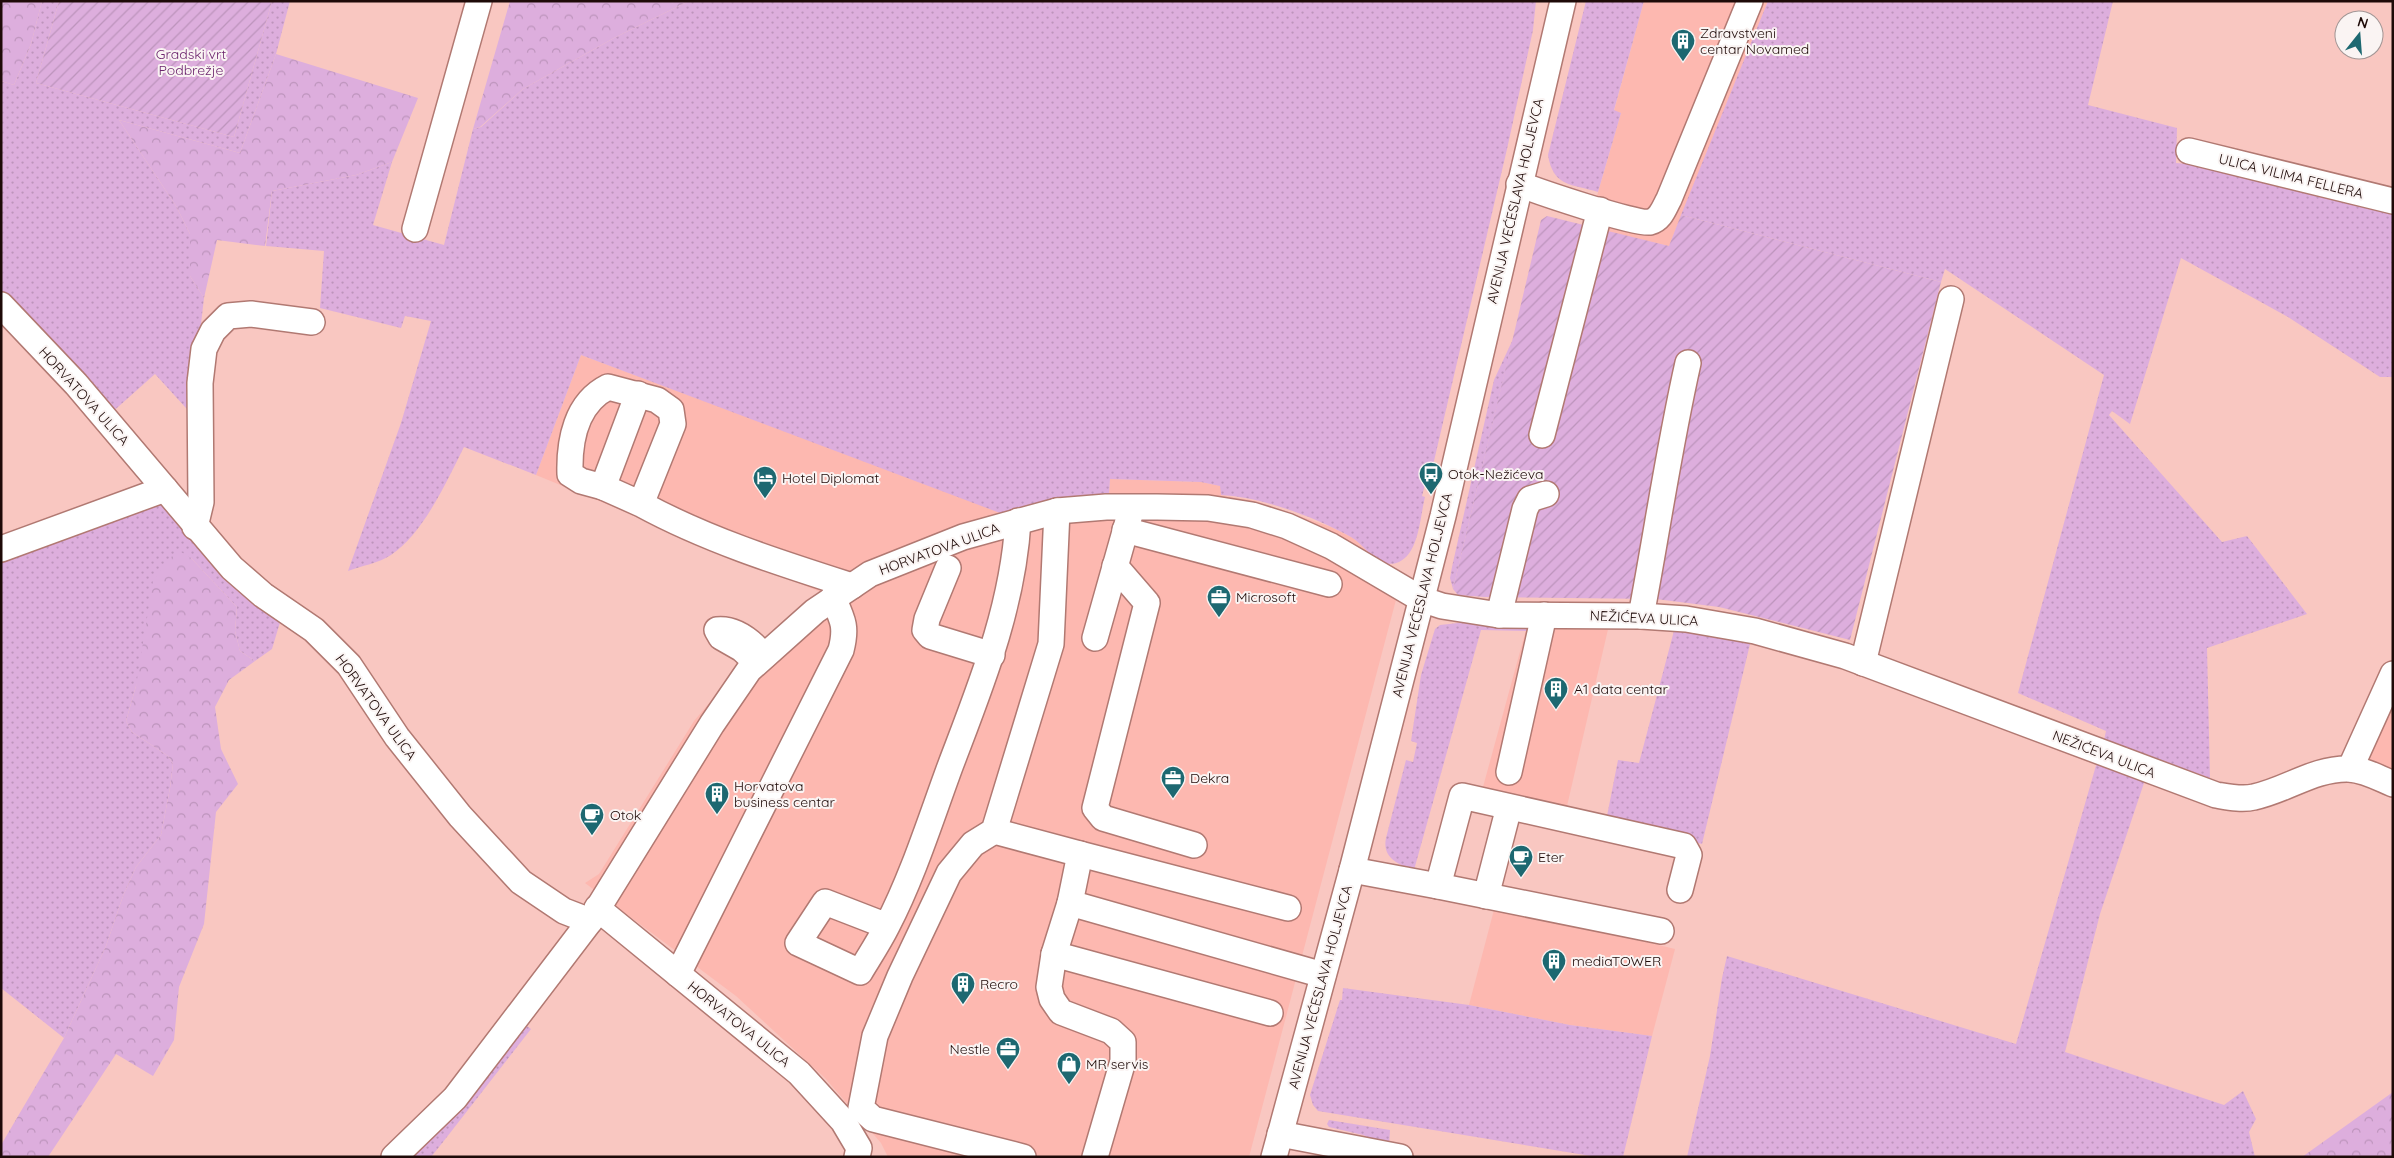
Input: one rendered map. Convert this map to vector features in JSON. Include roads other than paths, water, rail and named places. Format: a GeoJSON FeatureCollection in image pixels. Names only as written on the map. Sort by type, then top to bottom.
{"type":"FeatureCollection","features":[{"type":"Feature","properties":{"kind":"street"},"geometry":{"type":"LineString","coordinates":[[415,229],[479,1]]}},
{"type":"Feature","properties":{"kind":"street","name":"AVENIJA VEĆESLAVA HOLJEVCA"},"geometry":{"type":"LineString","coordinates":[[1277,1146],[1352,870],[1458,453],[1563,1]]}},
{"type":"Feature","properties":{"kind":"street"},"geometry":{"type":"LineString","coordinates":[[1519,184],[1546,195],[1600,210],[1648,222],[1656,219],[1662,212],[1750,1]]}},
{"type":"Feature","properties":{"kind":"street","name":"ULICA VILIMA FELLERA"},"geometry":{"type":"LineString","coordinates":[[2190,151],[2393,201]]}},
{"type":"Feature","properties":{"kind":"street"},"geometry":{"type":"LineString","coordinates":[[1542,435],[1600,210]]}},
{"type":"Feature","properties":{"kind":"street"},"geometry":{"type":"LineString","coordinates":[[1863,663],[1951,299]]}},
{"type":"Feature","properties":{"kind":"street","name":"HORVATOVA ULICA"},"geometry":{"type":"LineString","coordinates":[[1,305],[76,384],[195,527],[232,568],[263,595],[314,630],[348,665],[397,738],[460,816],[521,882],[564,911],[594,914],[678,974],[799,1073],[843,1121],[860,1148],[857,1157]]}},
{"type":"Feature","properties":{"kind":"street"},"geometry":{"type":"LineString","coordinates":[[195,527],[201,502],[200,383],[204,349],[213,331],[228,316],[252,314],[312,322]]}},
{"type":"Feature","properties":{"kind":"street"},"geometry":{"type":"LineString","coordinates":[[1641,616],[1667,478],[1670,442],[1688,363]]}},
{"type":"Feature","properties":{"kind":"street"},"geometry":{"type":"LineString","coordinates":[[641,504],[673,424],[671,410],[657,400],[608,387],[596,393],[584,406],[576,426],[569,453],[570,474],[581,481],[603,487],[641,504],[672,522],[740,548],[842,592],[846,632],[841,650],[678,974]]}},
{"type":"Feature","properties":{"kind":"street"},"geometry":{"type":"LineString","coordinates":[[603,487],[638,394]]}},
{"type":"Feature","properties":{"kind":"street"},"geometry":{"type":"LineString","coordinates":[[1,549],[165,489]]}},
{"type":"Feature","properties":{"kind":"street"},"geometry":{"type":"LineString","coordinates":[[1499,615],[1525,509],[1530,499],[1546,494]]}},
{"type":"Feature","properties":{"kind":"street","name":"HORVATOVA ULICA"},"geometry":{"type":"LineString","coordinates":[[394,1157],[455,1098],[594,914],[712,724],[749,670],[791,630],[842,592],[870,574],[936,548],[1018,521],[1057,511],[1128,519],[1208,508],[1252,515],[1287,526],[1331,546],[1421,599]]}},
{"type":"Feature","properties":{"kind":"street"},"geometry":{"type":"LineString","coordinates":[[1023,1157],[873,1119],[861,1108],[875,1036],[900,976],[949,873],[973,844],[994,830],[1051,644],[1057,511]]}},
{"type":"Feature","properties":{"kind":"street"},"geometry":{"type":"LineString","coordinates":[[1095,638],[1128,519],[1330,584]]}},
{"type":"Feature","properties":{"kind":"street"},"geometry":{"type":"LineString","coordinates":[[887,926],[922,841],[992,655],[1009,590],[1016,548],[1018,521]]}},
{"type":"Feature","properties":{"kind":"street"},"geometry":{"type":"LineString","coordinates":[[1115,566],[1147,603],[1095,808],[1103,818],[1194,845]]}},
{"type":"Feature","properties":{"kind":"street"},"geometry":{"type":"LineString","coordinates":[[948,568],[927,619],[926,630],[930,636],[992,655]]}},
{"type":"Feature","properties":{"kind":"street","name":"NEŽIĆEVA ULICA"},"geometry":{"type":"LineString","coordinates":[[1421,599],[1458,610],[1499,615],[1641,616],[1686,619],[1747,630],[1863,663],[2216,795],[2236,798],[2254,797],[2309,776],[2350,769]]}},
{"type":"Feature","properties":{"kind":"street"},"geometry":{"type":"LineString","coordinates":[[1509,772],[1544,615]]}},
{"type":"Feature","properties":{"kind":"street"},"geometry":{"type":"LineString","coordinates":[[2393,674],[2350,769],[2393,784]]}},
{"type":"Feature","properties":{"kind":"street"},"geometry":{"type":"LineString","coordinates":[[1438,886],[1462,796],[1585,822],[1684,846],[1689,855],[1680,890]]}},
{"type":"Feature","properties":{"kind":"street"},"geometry":{"type":"LineString","coordinates":[[1486,896],[1509,807]]}},
{"type":"Feature","properties":{"kind":"street"},"geometry":{"type":"LineString","coordinates":[[994,830],[1288,908]]}},
{"type":"Feature","properties":{"kind":"street"},"geometry":{"type":"LineString","coordinates":[[1080,854],[1070,903],[1054,954],[1049,987],[1052,999],[1060,1012],[1111,1031],[1123,1042],[1124,1061],[1095,1157]]}},
{"type":"Feature","properties":{"kind":"street"},"geometry":{"type":"LineString","coordinates":[[1352,870],[1661,932]]}},
{"type":"Feature","properties":{"kind":"street"},"geometry":{"type":"LineString","coordinates":[[1070,903],[1324,975]]}},
{"type":"Feature","properties":{"kind":"street"},"geometry":{"type":"LineString","coordinates":[[1054,954],[1270,1013]]}},
{"type":"Feature","properties":{"kind":"street"},"geometry":{"type":"LineString","coordinates":[[1277,1146],[1400,1157]]}},
{"type":"Feature","properties":{"kind":"place","name":"Zdravstveni centar Novamed"},"geometry":{"type":"Point","coordinates":[1683,62]}},
{"type":"Feature","properties":{"kind":"place","name":"Otok-Nežićeva"},"geometry":{"type":"Point","coordinates":[1431,495]}},
{"type":"Feature","properties":{"kind":"place","name":"Hotel Diplomat"},"geometry":{"type":"Point","coordinates":[765,499]}},
{"type":"Feature","properties":{"kind":"place","name":"Microsoft"},"geometry":{"type":"Point","coordinates":[1219,618]}},
{"type":"Feature","properties":{"kind":"place","name":"A1 data centar"},"geometry":{"type":"Point","coordinates":[1556,710]}},
{"type":"Feature","properties":{"kind":"place","name":"Dekra"},"geometry":{"type":"Point","coordinates":[1173,799]}},
{"type":"Feature","properties":{"kind":"place","name":"Horvatova business centar"},"geometry":{"type":"Point","coordinates":[717,815]}},
{"type":"Feature","properties":{"kind":"place","name":"Otok"},"geometry":{"type":"Point","coordinates":[592,836]}},
{"type":"Feature","properties":{"kind":"place","name":"Eter"},"geometry":{"type":"Point","coordinates":[1521,878]}},
{"type":"Feature","properties":{"kind":"place","name":"mediaTOWER"},"geometry":{"type":"Point","coordinates":[1554,982]}},
{"type":"Feature","properties":{"kind":"place","name":"Recro"},"geometry":{"type":"Point","coordinates":[963,1005]}},
{"type":"Feature","properties":{"kind":"place","name":"Nestle"},"geometry":{"type":"Point","coordinates":[1008,1070]}},
{"type":"Feature","properties":{"kind":"place","name":"MR servis"},"geometry":{"type":"Point","coordinates":[1069,1085]}},
{"type":"Feature","properties":{"kind":"park label","name":"Gradski vrt Podbrežje"},"geometry":{"type":"Point","coordinates":[191,62]}}]}
